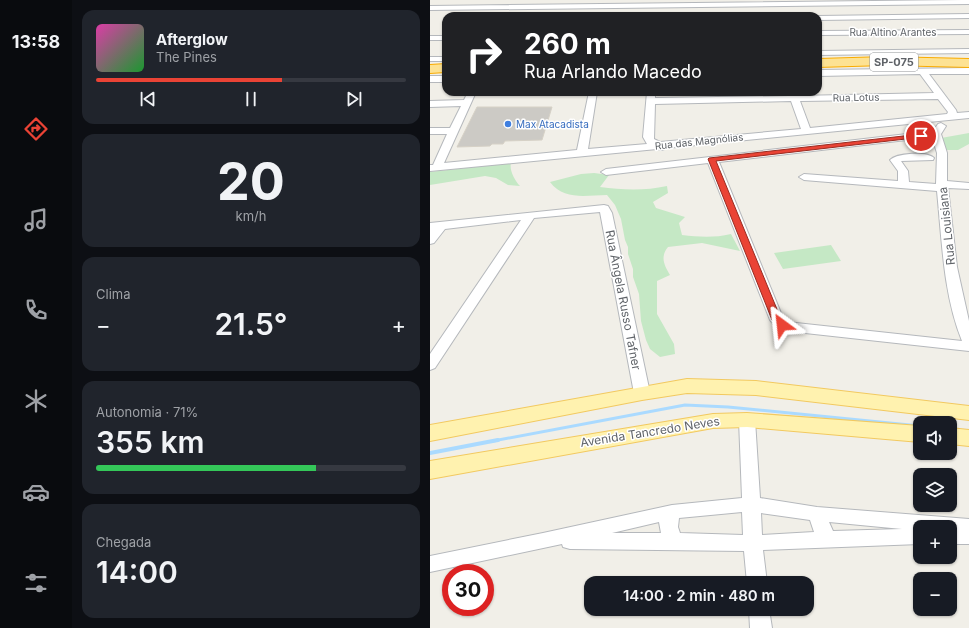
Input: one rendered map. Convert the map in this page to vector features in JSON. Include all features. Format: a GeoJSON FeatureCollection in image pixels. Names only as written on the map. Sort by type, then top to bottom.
{"type":"FeatureCollection","features":[{"type":"Feature","properties":{"kind":"highway","name":"SP-075"},"geometry":{"type":"LineString","coordinates":[[822,60],[969,57]]}},
{"type":"Feature","properties":{"kind":"highway"},"geometry":{"type":"LineString","coordinates":[[430,60],[442,62]]}},
{"type":"Feature","properties":{"kind":"highway","name":"SP-075"},"geometry":{"type":"LineString","coordinates":[[822,63],[886,61],[969,63]]}},
{"type":"Feature","properties":{"kind":"highway"},"geometry":{"type":"LineString","coordinates":[[430,66],[442,65]]}},
{"type":"Feature","properties":{"kind":"highway"},"geometry":{"type":"LineString","coordinates":[[430,69],[442,68]]}},
{"type":"Feature","properties":{"kind":"main road"},"geometry":{"type":"LineString","coordinates":[[430,433],[642,393],[687,386],[756,388],[969,413]]}},
{"type":"Feature","properties":{"kind":"main road","name":"Avenida Tancredo Neves"},"geometry":{"type":"LineString","coordinates":[[430,470],[676,426],[713,421],[746,420],[913,433]]}},
{"type":"Feature","properties":{"kind":"main road"},"geometry":{"type":"LineString","coordinates":[[957,437],[969,438]]}},
{"type":"Feature","properties":{"kind":"street"},"geometry":{"type":"LineString","coordinates":[[509,12],[516,0]]}},
{"type":"Feature","properties":{"kind":"street"},"geometry":{"type":"LineString","coordinates":[[430,8],[947,1],[969,2]]}},
{"type":"Feature","properties":{"kind":"street"},"geometry":{"type":"LineString","coordinates":[[854,3],[878,42]]}},
{"type":"Feature","properties":{"kind":"street"},"geometry":{"type":"LineString","coordinates":[[822,18],[969,16]]}},
{"type":"Feature","properties":{"kind":"street","name":"Rua Altino Arantes"},"geometry":{"type":"LineString","coordinates":[[822,34],[878,42],[969,32]]}},
{"type":"Feature","properties":{"kind":"street"},"geometry":{"type":"LineString","coordinates":[[430,38],[442,38]]}},
{"type":"Feature","properties":{"kind":"street"},"geometry":{"type":"LineString","coordinates":[[822,52],[878,42],[969,51]]}},
{"type":"Feature","properties":{"kind":"street"},"geometry":{"type":"LineString","coordinates":[[430,60],[442,59]]}},
{"type":"Feature","properties":{"kind":"street"},"geometry":{"type":"LineString","coordinates":[[822,73],[969,71]]}},
{"type":"Feature","properties":{"kind":"street"},"geometry":{"type":"LineString","coordinates":[[606,172],[682,162],[936,134],[944,121],[951,116],[953,112],[923,72]]}},
{"type":"Feature","properties":{"kind":"street"},"geometry":{"type":"LineString","coordinates":[[430,79],[442,79]]}},
{"type":"Feature","properties":{"kind":"street","name":"Rua Lotus"},"geometry":{"type":"LineString","coordinates":[[822,95],[941,96]]}},
{"type":"Feature","properties":{"kind":"street"},"geometry":{"type":"LineString","coordinates":[[434,167],[454,131],[470,96]]}},
{"type":"Feature","properties":{"kind":"street"},"geometry":{"type":"LineString","coordinates":[[582,153],[592,96]]}},
{"type":"Feature","properties":{"kind":"street","name":"Rua Lotus"},"geometry":{"type":"LineString","coordinates":[[651,97],[722,96]]}},
{"type":"Feature","properties":{"kind":"street"},"geometry":{"type":"LineString","coordinates":[[793,96],[806,130]]}},
{"type":"Feature","properties":{"kind":"street"},"geometry":{"type":"LineString","coordinates":[[651,97],[648,137],[649,142],[673,152],[707,160]]}},
{"type":"Feature","properties":{"kind":"street"},"geometry":{"type":"LineString","coordinates":[[430,104],[466,103]]}},
{"type":"Feature","properties":{"kind":"street","name":"Rua das Magnólias"},"geometry":{"type":"LineString","coordinates":[[434,167],[969,115]]}},
{"type":"Feature","properties":{"kind":"street"},"geometry":{"type":"LineString","coordinates":[[430,132],[454,131]]}},
{"type":"Feature","properties":{"kind":"street","name":"Rua Louisiana"},"geometry":{"type":"LineString","coordinates":[[936,134],[942,153],[942,186],[951,267],[961,318],[969,340]]}},
{"type":"Feature","properties":{"kind":"street"},"geometry":{"type":"LineString","coordinates":[[673,152],[682,162]]}},
{"type":"Feature","properties":{"kind":"street"},"geometry":{"type":"LineString","coordinates":[[904,185],[903,171],[895,160],[903,157],[929,158]]}},
{"type":"Feature","properties":{"kind":"street"},"geometry":{"type":"LineString","coordinates":[[707,160],[777,320],[782,325],[796,328],[969,346]]}},
{"type":"Feature","properties":{"kind":"street"},"geometry":{"type":"LineString","coordinates":[[804,177],[904,185],[969,186]]}},
{"type":"Feature","properties":{"kind":"street","name":"Rua Ângela Russo Tafner"},"geometry":{"type":"LineString","coordinates":[[530,215],[604,208],[642,393]]}},
{"type":"Feature","properties":{"kind":"street"},"geometry":{"type":"LineString","coordinates":[[430,240],[436,226],[530,215]]}},
{"type":"Feature","properties":{"kind":"street"},"geometry":{"type":"LineString","coordinates":[[430,365],[530,215]]}},
{"type":"Feature","properties":{"kind":"street"},"geometry":{"type":"LineString","coordinates":[[746,420],[756,576]]}},
{"type":"Feature","properties":{"kind":"street"},"geometry":{"type":"LineString","coordinates":[[430,564],[543,541],[672,512],[751,504],[817,514],[969,527]]}},
{"type":"Feature","properties":{"kind":"street"},"geometry":{"type":"LineString","coordinates":[[672,512],[667,521],[668,531],[674,541]]}},
{"type":"Feature","properties":{"kind":"street"},"geometry":{"type":"LineString","coordinates":[[817,514],[824,533],[821,539]]}},
{"type":"Feature","properties":{"kind":"street"},"geometry":{"type":"LineString","coordinates":[[543,541],[674,541],[753,543],[913,536]]}},
{"type":"Feature","properties":{"kind":"street"},"geometry":{"type":"LineString","coordinates":[[957,536],[969,536]]}},
{"type":"Feature","properties":{"kind":"street"},"geometry":{"type":"LineString","coordinates":[[760,616],[761,628]]}},
{"type":"Feature","properties":{"kind":"green space"},"geometry":{"type":"Polygon","coordinates":[[[969,133],[969,144],[958,150],[945,150],[941,138],[969,133]]]}},
{"type":"Feature","properties":{"kind":"green space"},"geometry":{"type":"Polygon","coordinates":[[[511,163],[513,175],[520,186],[508,185],[496,178],[485,176],[430,185],[430,172],[511,163]]]}},
{"type":"Feature","properties":{"kind":"green space"},"geometry":{"type":"Polygon","coordinates":[[[594,173],[609,175],[600,187],[634,190],[667,186],[668,193],[653,202],[656,208],[685,217],[679,223],[682,235],[706,237],[731,234],[740,251],[702,243],[668,247],[664,254],[664,261],[670,275],[657,281],[657,314],[674,344],[675,354],[660,357],[650,349],[646,340],[641,321],[639,294],[633,277],[633,269],[628,254],[628,247],[625,240],[621,219],[615,205],[607,195],[576,196],[562,192],[550,182],[581,174],[594,173]]]}},
{"type":"Feature","properties":{"kind":"green space"},"geometry":{"type":"Polygon","coordinates":[[[831,245],[841,261],[783,269],[774,253],[831,245]]]}},
{"type":"Feature","properties":{"kind":"building","name":"Max Atacadista"},"geometry":{"type":"Polygon","coordinates":[[[477,107],[552,107],[542,140],[505,141],[503,144],[492,144],[490,146],[457,147],[477,107]]]}},
{"type":"Feature","properties":{"kind":"waterway"},"geometry":{"type":"LineString","coordinates":[[493,441],[685,405],[728,407],[913,425]]}},
{"type":"Feature","properties":{"kind":"waterway"},"geometry":{"type":"LineString","coordinates":[[430,453],[498,440]]}},
{"type":"Feature","properties":{"kind":"place","name":"Max Atacadista"},"geometry":{"type":"Point","coordinates":[508,124]}},
{"type":"Feature","properties":{"kind":"route"},"geometry":{"type":"LineString","coordinates":[[782,325],[777,320],[712,159],[921,136]]}}]}
